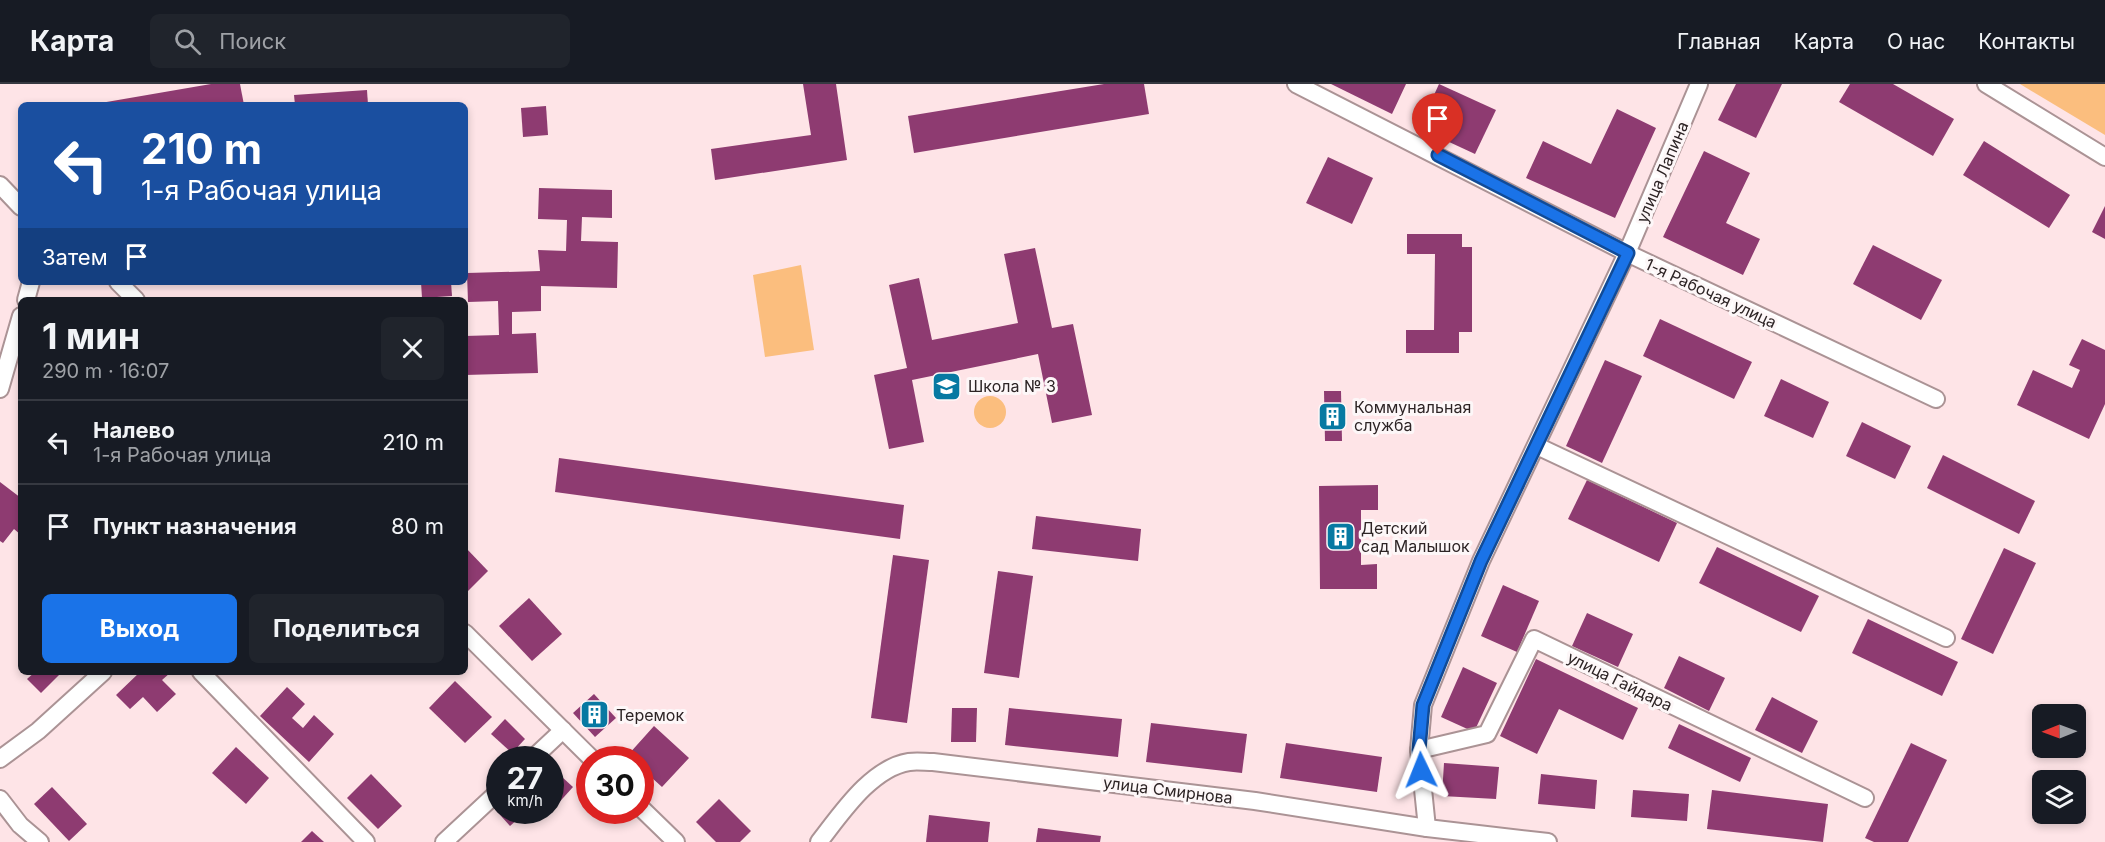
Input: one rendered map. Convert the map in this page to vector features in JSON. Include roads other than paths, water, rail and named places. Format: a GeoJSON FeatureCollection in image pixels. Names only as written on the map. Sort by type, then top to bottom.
{"type":"FeatureCollection","features":[{"type":"Feature","properties":{"kind":"street","name":"1-я Рабочая улица"},"geometry":{"type":"LineString","coordinates":[[1296,84],[1628,253],[1936,399]]}},
{"type":"Feature","properties":{"kind":"street","name":"улица Лапина"},"geometry":{"type":"LineString","coordinates":[[1427,828],[1419,750],[1423,705],[1481,561],[1628,253],[1699,84]]}},
{"type":"Feature","properties":{"kind":"street"},"geometry":{"type":"LineString","coordinates":[[1986,84],[2105,157]]}},
{"type":"Feature","properties":{"kind":"street"},"geometry":{"type":"LineString","coordinates":[[0,185],[18,204]]}},
{"type":"Feature","properties":{"kind":"street"},"geometry":{"type":"LineString","coordinates":[[121,285],[133,297]]}},
{"type":"Feature","properties":{"kind":"street"},"geometry":{"type":"LineString","coordinates":[[0,389],[18,326]]}},
{"type":"Feature","properties":{"kind":"street"},"geometry":{"type":"LineString","coordinates":[[1537,446],[1946,638]]}},
{"type":"Feature","properties":{"kind":"street"},"geometry":{"type":"LineString","coordinates":[[468,636],[579,746]]}},
{"type":"Feature","properties":{"kind":"street","name":"улица Гайдара"},"geometry":{"type":"LineString","coordinates":[[1419,750],[1487,734],[1534,639],[1865,798]]}},
{"type":"Feature","properties":{"kind":"street"},"geometry":{"type":"LineString","coordinates":[[0,759],[38,731],[100,675]]}},
{"type":"Feature","properties":{"kind":"street"},"geometry":{"type":"LineString","coordinates":[[204,675],[366,842]]}},
{"type":"Feature","properties":{"kind":"street"},"geometry":{"type":"LineString","coordinates":[[546,746],[563,730]]}},
{"type":"Feature","properties":{"kind":"street","name":"улица Смирнова"},"geometry":{"type":"LineString","coordinates":[[819,842],[858,794],[884,771],[908,762],[933,762],[1255,801],[1427,828],[1548,842]]}},
{"type":"Feature","properties":{"kind":"street"},"geometry":{"type":"LineString","coordinates":[[0,799],[20,825],[40,842]]}},
{"type":"Feature","properties":{"kind":"street"},"geometry":{"type":"LineString","coordinates":[[444,842],[486,803]]}},
{"type":"Feature","properties":{"kind":"street"},"geometry":{"type":"LineString","coordinates":[[654,821],[676,842]]}},
{"type":"Feature","properties":{"kind":"place","name":"Школа № 3"},"geometry":{"type":"Point","coordinates":[947,386]}},
{"type":"Feature","properties":{"kind":"place","name":"Коммунальная служба"},"geometry":{"type":"Point","coordinates":[1333,416]}},
{"type":"Feature","properties":{"kind":"place","name":"Детский сад Малышок"},"geometry":{"type":"Point","coordinates":[1340,537]}},
{"type":"Feature","properties":{"kind":"place","name":"Теремок"},"geometry":{"type":"Point","coordinates":[595,715]}}]}
